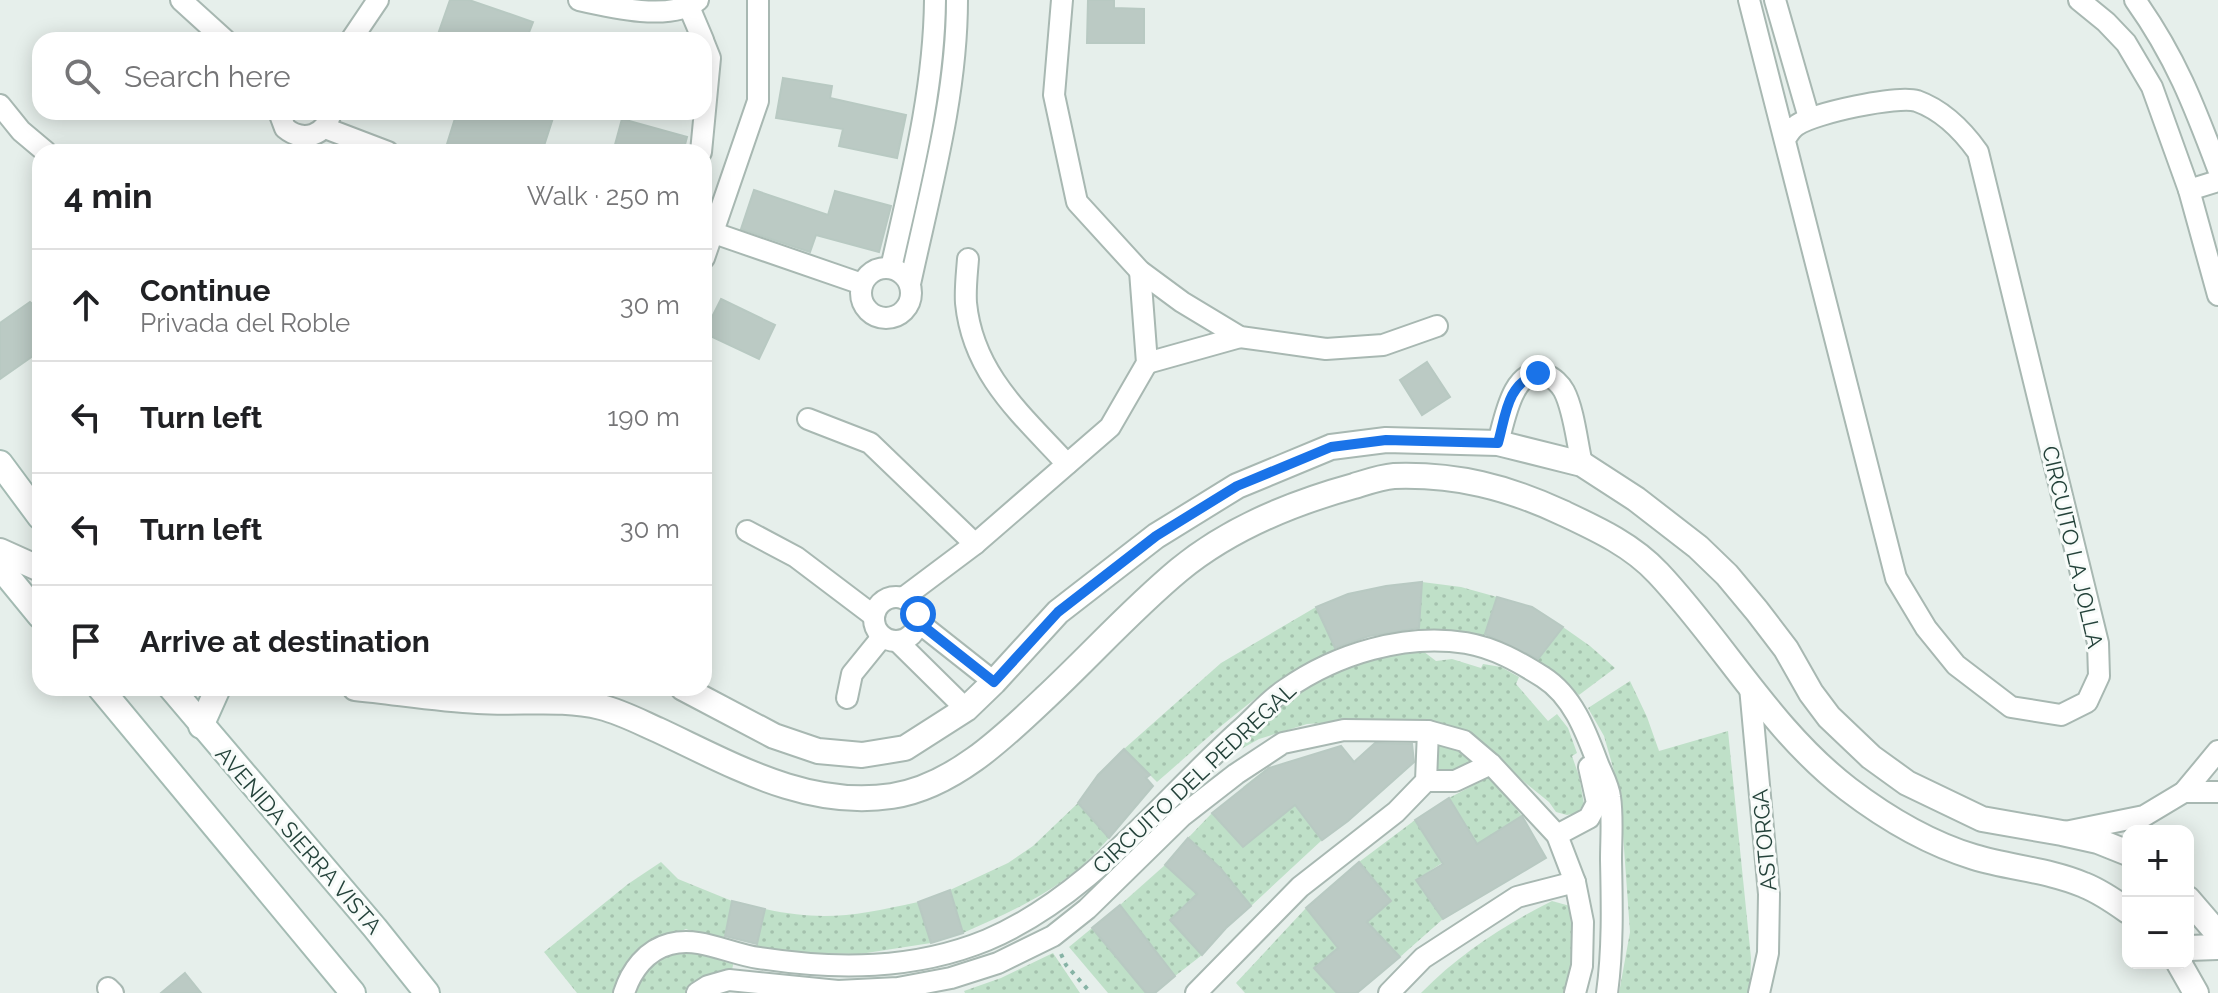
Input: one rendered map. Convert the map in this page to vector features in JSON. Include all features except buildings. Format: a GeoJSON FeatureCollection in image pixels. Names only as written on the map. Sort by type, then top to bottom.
{"type":"FeatureCollection","features":[{"type":"Feature","properties":{"kind":"street"},"geometry":{"type":"LineString","coordinates":[[181,0],[216,32]]}},
{"type":"Feature","properties":{"kind":"street"},"geometry":{"type":"LineString","coordinates":[[356,32],[378,0]]}},
{"type":"Feature","properties":{"kind":"street"},"geometry":{"type":"LineString","coordinates":[[579,0],[631,12],[693,4],[700,32]]}},
{"type":"Feature","properties":{"kind":"street"},"geometry":{"type":"LineString","coordinates":[[712,238],[758,101],[758,0]]}},
{"type":"Feature","properties":{"kind":"street"},"geometry":{"type":"LineString","coordinates":[[891,268],[923,130],[935,32],[935,0]]}},
{"type":"Feature","properties":{"kind":"street"},"geometry":{"type":"LineString","coordinates":[[910,284],[906,277],[891,268],[874,271],[862,284],[866,309],[882,317],[899,315],[910,302],[910,284],[945,119],[957,44],[957,0]]}},
{"type":"Feature","properties":{"kind":"street"},"geometry":{"type":"LineString","coordinates":[[1062,0],[1054,95],[1077,202],[1140,271],[1182,302],[1240,337],[1326,349],[1383,345],[1437,326]]}},
{"type":"Feature","properties":{"kind":"street","name":"CIRCUITO LA JOLLA"},"geometry":{"type":"LineString","coordinates":[[1749,0],[1896,578],[1926,628],[1956,665],[2011,707],[2061,715],[2087,702],[2099,676],[2098,643],[1978,152],[1965,134],[1942,115],[1916,101],[1891,99],[1809,118],[1794,126],[1785,139]]}},
{"type":"Feature","properties":{"kind":"street"},"geometry":{"type":"LineString","coordinates":[[2079,0],[2126,43],[2152,87],[2189,190],[2218,295]]}},
{"type":"Feature","properties":{"kind":"street"},"geometry":{"type":"LineString","coordinates":[[2135,0],[2162,38],[2188,89],[2218,169]]}},
{"type":"Feature","properties":{"kind":"street"},"geometry":{"type":"LineString","coordinates":[[1754,22],[1780,2],[1809,118]]}},
{"type":"Feature","properties":{"kind":"street"},"geometry":{"type":"LineString","coordinates":[[0,105],[21,131],[36,144]]}},
{"type":"Feature","properties":{"kind":"street"},"geometry":{"type":"LineString","coordinates":[[282,120],[287,143],[309,137],[328,120],[373,144]]}},
{"type":"Feature","properties":{"kind":"street"},"geometry":{"type":"LineString","coordinates":[[702,144],[704,120]]}},
{"type":"Feature","properties":{"kind":"street"},"geometry":{"type":"LineString","coordinates":[[2189,190],[2218,181]]}},
{"type":"Feature","properties":{"kind":"street"},"geometry":{"type":"LineString","coordinates":[[714,233],[862,284]]}},
{"type":"Feature","properties":{"kind":"street"},"geometry":{"type":"LineString","coordinates":[[968,259],[966,302],[975,345],[996,387],[1067,464]]}},
{"type":"Feature","properties":{"kind":"street"},"geometry":{"type":"LineString","coordinates":[[966,709],[874,624],[874,616],[881,602],[887,598],[903,598],[975,544],[1110,427],[1147,363],[1140,271]]}},
{"type":"Feature","properties":{"kind":"street"},"geometry":{"type":"LineString","coordinates":[[1147,363],[1240,337]]}},
{"type":"Feature","properties":{"kind":"street"},"geometry":{"type":"LineString","coordinates":[[1498,443],[1511,396],[1523,379],[1538,373],[1548,375],[1564,390],[1582,464]]}},
{"type":"Feature","properties":{"kind":"street"},"geometry":{"type":"LineString","coordinates":[[808,419],[870,443],[975,544]]}},
{"type":"Feature","properties":{"kind":"street"},"geometry":{"type":"LineString","coordinates":[[1386,440],[1390,476]]}},
{"type":"Feature","properties":{"kind":"street"},"geometry":{"type":"LineString","coordinates":[[698,696],[774,736],[818,751],[862,755],[905,748],[966,709],[1058,612],[1156,536],[1237,486],[1331,447],[1386,440],[1498,443],[1582,464],[1663,518],[1727,575],[1786,649],[1829,717],[1871,757],[1907,783],[1982,819],[2098,841],[2122,851]]}},
{"type":"Feature","properties":{"kind":"street"},"geometry":{"type":"LineString","coordinates":[[6,470],[32,492]]}},
{"type":"Feature","properties":{"kind":"street"},"geometry":{"type":"LineString","coordinates":[[6,470],[32,506]]}},
{"type":"Feature","properties":{"kind":"street"},"geometry":{"type":"LineString","coordinates":[[491,696],[604,707],[765,780],[810,794],[857,800],[899,796],[938,780],[988,752],[1181,569],[1242,528],[1304,500],[1390,476],[1477,481],[1535,500],[1626,545],[1656,571],[1716,639],[1750,687],[1799,746],[1845,787],[1889,818],[1931,841],[1970,856],[2084,885],[2122,907]]}},
{"type":"Feature","properties":{"kind":"street"},"geometry":{"type":"LineString","coordinates":[[747,531],[796,557],[874,616]]}},
{"type":"Feature","properties":{"kind":"street"},"geometry":{"type":"LineString","coordinates":[[0,551],[32,565]]}},
{"type":"Feature","properties":{"kind":"street"},"geometry":{"type":"LineString","coordinates":[[0,567],[32,606]]}},
{"type":"Feature","properties":{"kind":"street"},"geometry":{"type":"LineString","coordinates":[[847,698],[852,674],[890,639],[911,636],[918,622],[915,607],[903,598]]}},
{"type":"Feature","properties":{"kind":"street"},"geometry":{"type":"LineString","coordinates":[[918,622],[994,682]]}},
{"type":"Feature","properties":{"kind":"street","name":"CIRCUITO DEL PEDREGAL"},"geometry":{"type":"LineString","coordinates":[[624,993],[635,969],[668,944],[698,942],[756,958],[837,967],[921,960],[986,940],[1037,915],[1113,856],[1283,691],[1336,661],[1374,649],[1417,641],[1466,643],[1511,657],[1551,682],[1581,719],[1610,795],[1612,957],[1607,993]]}},
{"type":"Feature","properties":{"kind":"street"},"geometry":{"type":"LineString","coordinates":[[1466,643],[1525,680],[1554,705],[1571,725],[1591,774],[1597,803],[1589,818],[1557,835]]}},
{"type":"Feature","properties":{"kind":"street","name":"ASTORGA"},"geometry":{"type":"LineString","coordinates":[[1750,687],[1769,894],[1768,953],[1759,993]]}},
{"type":"Feature","properties":{"kind":"street"},"geometry":{"type":"LineString","coordinates":[[107,696],[353,993]]}},
{"type":"Feature","properties":{"kind":"street","name":"AVENIDA SIERRA VISTA"},"geometry":{"type":"LineString","coordinates":[[177,696],[427,993]]}},
{"type":"Feature","properties":{"kind":"street"},"geometry":{"type":"LineString","coordinates":[[201,726],[214,696]]}},
{"type":"Feature","properties":{"kind":"street","name":"CIRCUITO DEL PEDREGAL"},"geometry":{"type":"LineString","coordinates":[[697,993],[738,980],[815,990],[898,988],[951,978],[998,963],[1053,936],[1087,909],[1182,816],[1236,774],[1283,743],[1344,730],[1428,731],[1464,741],[1491,764],[1557,835],[1575,882],[1583,922],[1582,966],[1575,993]]}},
{"type":"Feature","properties":{"kind":"street"},"geometry":{"type":"LineString","coordinates":[[1196,993],[1300,887],[1396,812],[1426,781],[1428,731]]}},
{"type":"Feature","properties":{"kind":"street"},"geometry":{"type":"LineString","coordinates":[[2062,833],[2144,816],[2184,792],[2218,751]]}},
{"type":"Feature","properties":{"kind":"street"},"geometry":{"type":"LineString","coordinates":[[1426,781],[1455,781],[1491,764]]}},
{"type":"Feature","properties":{"kind":"street"},"geometry":{"type":"LineString","coordinates":[[2184,792],[2218,792]]}},
{"type":"Feature","properties":{"kind":"street"},"geometry":{"type":"LineString","coordinates":[[2054,875],[2062,833]]}},
{"type":"Feature","properties":{"kind":"street"},"geometry":{"type":"LineString","coordinates":[[1389,993],[1423,958],[1517,897],[1575,882]]}},
{"type":"Feature","properties":{"kind":"street"},"geometry":{"type":"LineString","coordinates":[[2194,906],[2218,934]]}},
{"type":"Feature","properties":{"kind":"street"},"geometry":{"type":"LineString","coordinates":[[2194,948],[2218,947]]}},
{"type":"Feature","properties":{"kind":"street"},"geometry":{"type":"LineString","coordinates":[[732,952],[737,963],[738,980]]}},
{"type":"Feature","properties":{"kind":"street"},"geometry":{"type":"LineString","coordinates":[[738,980],[756,958]]}},
{"type":"Feature","properties":{"kind":"street"},"geometry":{"type":"LineString","coordinates":[[2182,969],[2196,993]]}},
{"type":"Feature","properties":{"kind":"green space"},"geometry":{"type":"Polygon","coordinates":[[[1422,582],[1461,587],[1497,597],[1483,640],[1419,632],[1422,582]]]}},
{"type":"Feature","properties":{"kind":"green space"},"geometry":{"type":"Polygon","coordinates":[[[1316,607],[1336,650],[1263,693],[1157,782],[1124,749],[1221,663],[1316,607]]]}},
{"type":"Feature","properties":{"kind":"green space"},"geometry":{"type":"Polygon","coordinates":[[[1563,627],[1615,668],[1579,695],[1536,662],[1563,627]]]}},
{"type":"Feature","properties":{"kind":"green space"},"geometry":{"type":"Polygon","coordinates":[[[1419,648],[1436,661],[1452,659],[1481,668],[1483,664],[1501,667],[1519,677],[1516,684],[1548,721],[1557,714],[1568,728],[1577,753],[1572,756],[1584,804],[1577,813],[1567,815],[1556,812],[1549,802],[1491,755],[1412,724],[1379,720],[1307,724],[1259,739],[1212,765],[1250,725],[1309,683],[1362,661],[1419,648]]]}},
{"type":"Feature","properties":{"kind":"green space"},"geometry":{"type":"Polygon","coordinates":[[[1630,681],[1659,751],[1728,731],[1751,958],[1750,993],[1619,993],[1630,932],[1620,792],[1604,736],[1588,708],[1630,681]]]}},
{"type":"Feature","properties":{"kind":"green space"},"geometry":{"type":"Polygon","coordinates":[[[1431,732],[1490,763],[1427,781],[1431,732]]]}},
{"type":"Feature","properties":{"kind":"green space"},"geometry":{"type":"Polygon","coordinates":[[[1266,769],[1322,840],[1251,906],[1221,869],[1188,838],[1212,813],[1243,847],[1272,823],[1243,787],[1266,769]]]}},
{"type":"Feature","properties":{"kind":"green space"},"geometry":{"type":"Polygon","coordinates":[[[1491,776],[1522,816],[1477,844],[1449,798],[1491,776]]]}},
{"type":"Feature","properties":{"kind":"green space"},"geometry":{"type":"Polygon","coordinates":[[[1078,803],[1109,838],[1060,883],[963,933],[950,890],[1008,863],[1033,846],[1078,803]]]}},
{"type":"Feature","properties":{"kind":"green space"},"geometry":{"type":"Polygon","coordinates":[[[1415,820],[1442,863],[1416,880],[1443,919],[1400,957],[1367,922],[1391,901],[1359,862],[1415,820]]]}},
{"type":"Feature","properties":{"kind":"green space"},"geometry":{"type":"Polygon","coordinates":[[[661,862],[678,879],[732,901],[723,943],[686,929],[642,953],[623,971],[612,993],[577,993],[544,952],[628,884],[661,862]]]}},
{"type":"Feature","properties":{"kind":"green space"},"geometry":{"type":"Polygon","coordinates":[[[1165,865],[1197,894],[1170,920],[1202,955],[1175,976],[1120,905],[1165,865]]]}},
{"type":"Feature","properties":{"kind":"green space"},"geometry":{"type":"Polygon","coordinates":[[[1552,901],[1570,906],[1572,942],[1568,993],[1421,993],[1483,941],[1552,901]]]}},
{"type":"Feature","properties":{"kind":"green space"},"geometry":{"type":"Polygon","coordinates":[[[918,902],[931,943],[860,954],[755,952],[765,909],[824,916],[918,902]]]}},
{"type":"Feature","properties":{"kind":"green space"},"geometry":{"type":"Polygon","coordinates":[[[1306,908],[1338,948],[1314,968],[1337,993],[1245,993],[1236,983],[1306,908]]]}},
{"type":"Feature","properties":{"kind":"green space"},"geometry":{"type":"Polygon","coordinates":[[[1092,928],[1146,993],[1108,993],[1069,947],[1092,928]]]}},
{"type":"Feature","properties":{"kind":"green space"},"geometry":{"type":"Polygon","coordinates":[[[677,946],[734,960],[731,975],[692,993],[632,993],[645,963],[677,946]]]}},
{"type":"Feature","properties":{"kind":"green space"},"geometry":{"type":"Polygon","coordinates":[[[1053,953],[1080,993],[964,991],[1001,978],[1053,953]]]}},
{"type":"Feature","properties":{"kind":"route"},"geometry":{"type":"LineString","coordinates":[[918,614],[918,622],[994,682],[1058,612],[1156,536],[1237,486],[1331,447],[1386,440],[1498,443],[1511,396],[1523,379],[1538,373]]}}]}
